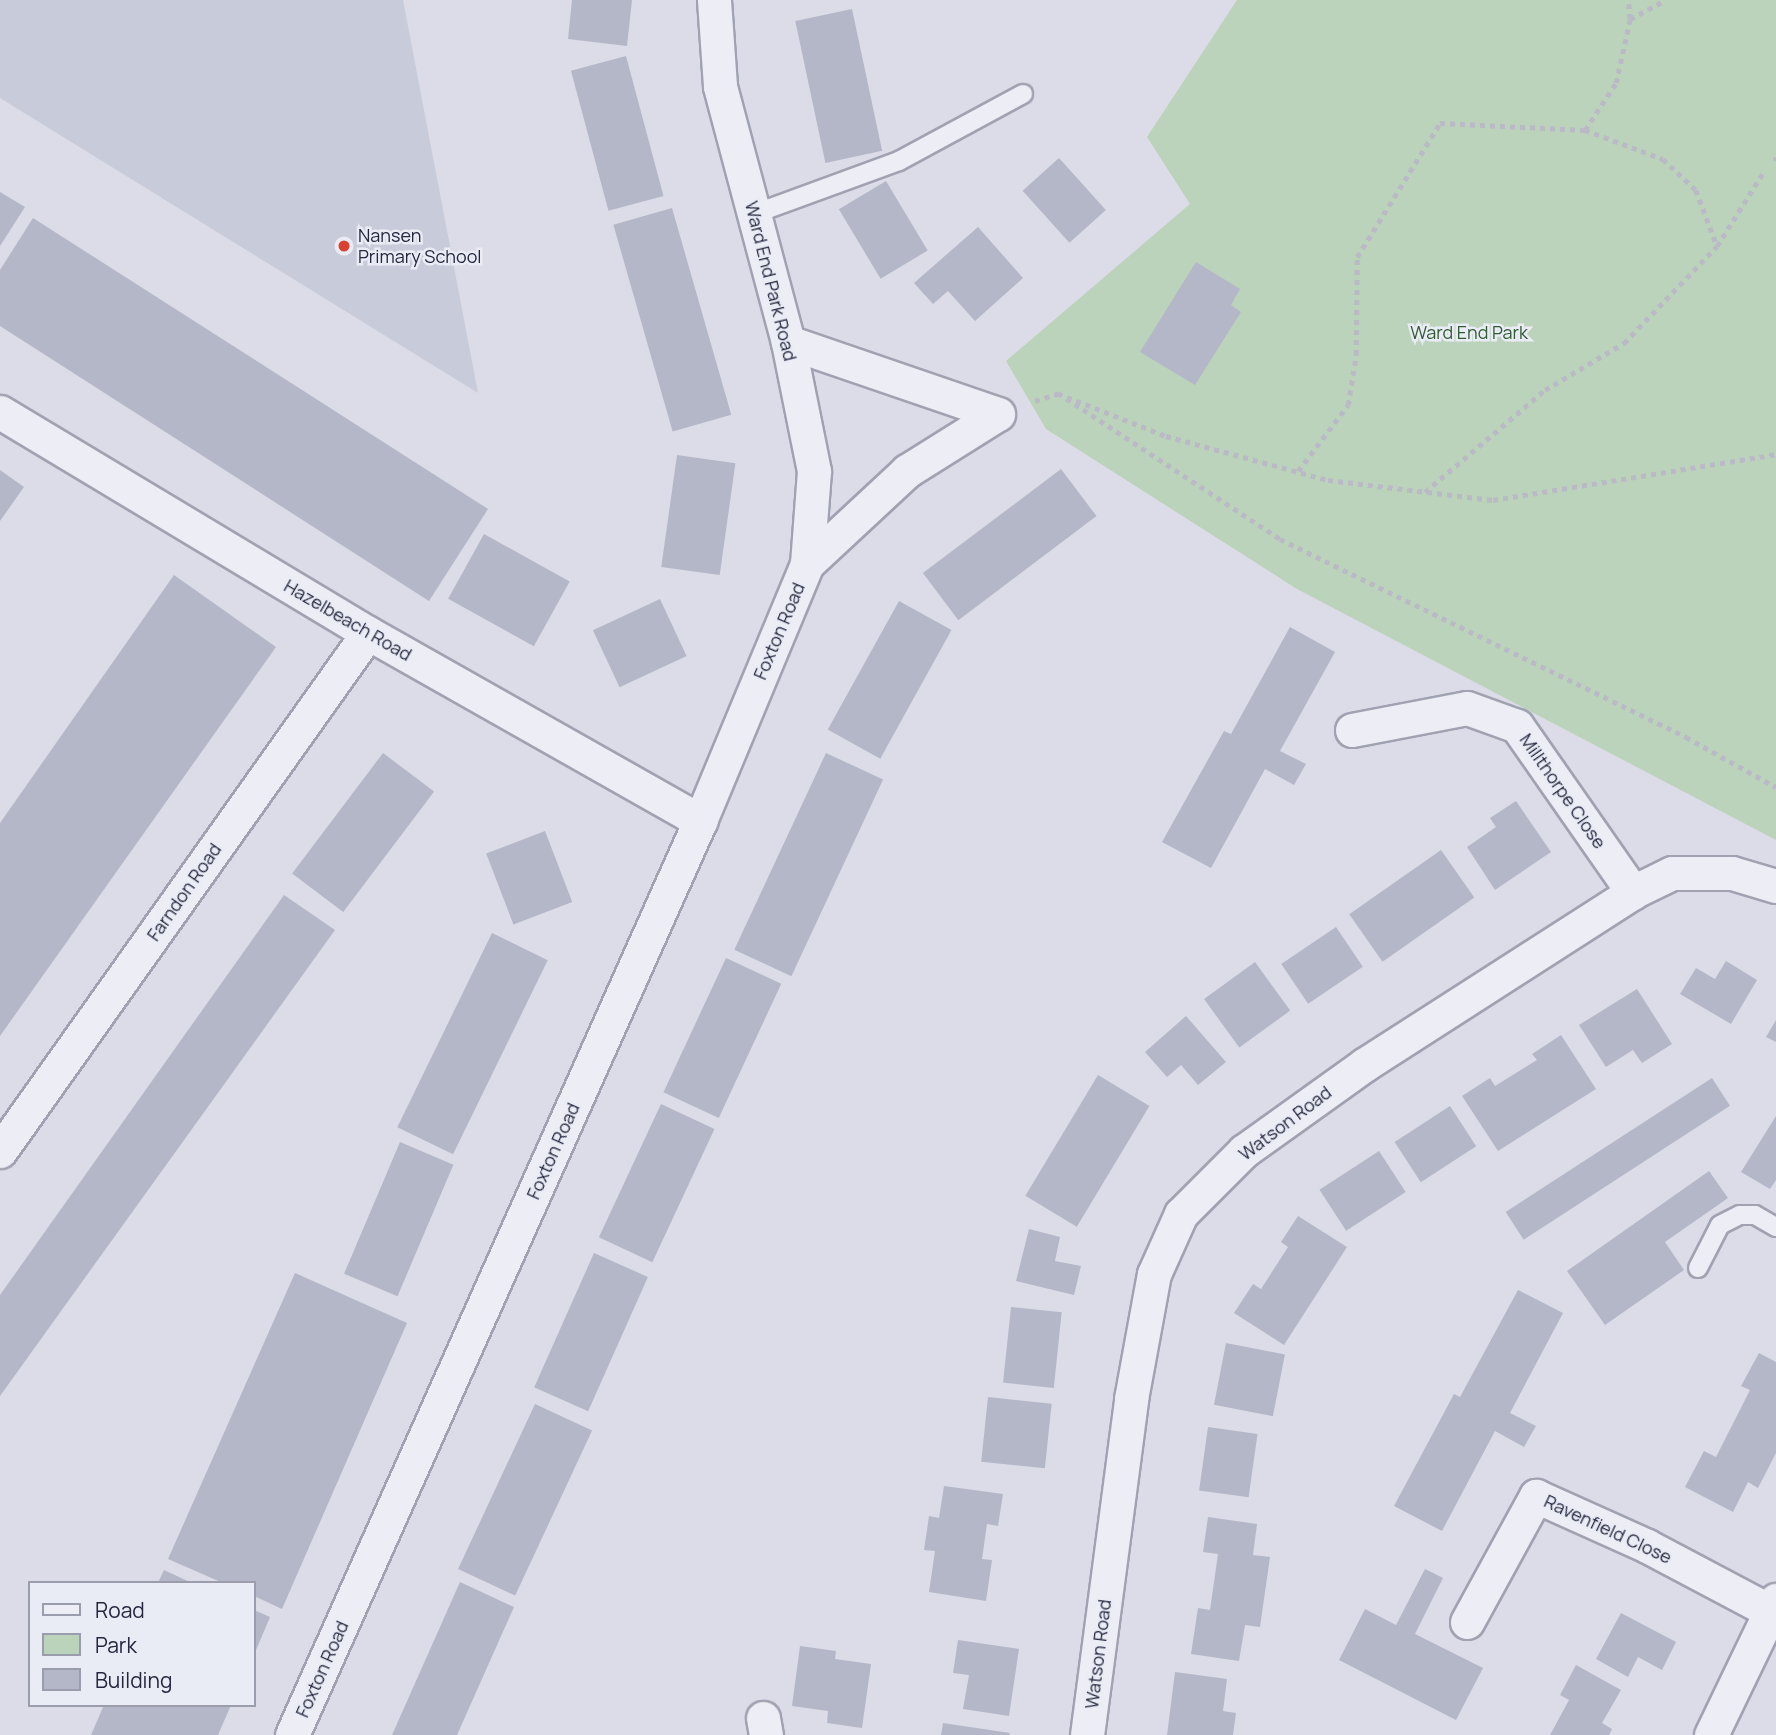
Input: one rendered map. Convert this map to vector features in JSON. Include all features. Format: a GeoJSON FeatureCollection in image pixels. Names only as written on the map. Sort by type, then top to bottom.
{"type":"FeatureCollection","features":[{"type":"Feature","properties":{"kind":"street","name":"Ward End Park Road"},"geometry":{"type":"LineString","coordinates":[[714,0],[720,86],[788,342],[814,471],[807,564]]}},
{"type":"Feature","properties":{"kind":"street"},"geometry":{"type":"LineString","coordinates":[[788,342],[998,414]]}},
{"type":"Feature","properties":{"kind":"street","name":"Hazelbeach Road"},"geometry":{"type":"LineString","coordinates":[[0,412],[368,633],[700,821]]}},
{"type":"Feature","properties":{"kind":"street"},"geometry":{"type":"LineString","coordinates":[[807,564],[906,471],[998,414]]}},
{"type":"Feature","properties":{"kind":"street","name":"Foxton Road"},"geometry":{"type":"LineString","coordinates":[[292,1735],[700,821],[807,564]]}},
{"type":"Feature","properties":{"kind":"street","name":"Farndon Road"},"geometry":{"type":"LineString","coordinates":[[0,1151],[368,633]]}},
{"type":"Feature","properties":{"kind":"street","name":"Millthorpe Close"},"geometry":{"type":"LineString","coordinates":[[1352,730],[1467,708],[1517,726],[1633,892]]}},
{"type":"Feature","properties":{"kind":"street","name":"Watson Road"},"geometry":{"type":"LineString","coordinates":[[1087,1735],[1131,1399],[1154,1274],[1181,1214],[1266,1136],[1364,1065],[1633,892],[1671,873],[1732,873],[1776,886]]}},
{"type":"Feature","properties":{"kind":"street","name":"Ravenfield Close"},"geometry":{"type":"LineString","coordinates":[[1467,1622],[1536,1496],[1773,1605]]}},
{"type":"Feature","properties":{"kind":"street"},"geometry":{"type":"LineString","coordinates":[[1711,1735],[1773,1605]]}},
{"type":"Feature","properties":{"kind":"lane"},"geometry":{"type":"LineString","coordinates":[[754,214],[833,189],[899,161],[1023,94]]}},
{"type":"Feature","properties":{"kind":"lane"},"geometry":{"type":"LineString","coordinates":[[1698,1268],[1720,1225],[1740,1214],[1755,1215],[1776,1227]]}},
{"type":"Feature","properties":{"kind":"path"},"geometry":{"type":"LineString","coordinates":[[1585,130],[1616,83],[1630,19],[1628,0]]}},
{"type":"Feature","properties":{"kind":"path"},"geometry":{"type":"LineString","coordinates":[[1630,19],[1665,0]]}},
{"type":"Feature","properties":{"kind":"path"},"geometry":{"type":"LineString","coordinates":[[1298,471],[1348,405],[1356,355],[1357,257],[1440,123],[1585,130],[1663,159],[1696,190],[1717,246]]}},
{"type":"Feature","properties":{"kind":"path"},"geometry":{"type":"LineString","coordinates":[[1425,492],[1545,390],[1624,343],[1717,246],[1763,173]]}},
{"type":"Feature","properties":{"kind":"path"},"geometry":{"type":"LineString","coordinates":[[1058,393],[1280,539],[1686,737],[1776,787]]}},
{"type":"Feature","properties":{"kind":"path"},"geometry":{"type":"LineString","coordinates":[[998,414],[1058,393],[1166,436],[1298,471],[1493,500],[1776,454]]}},
{"type":"Feature","properties":{"kind":"shaded area","name":"Nansen Primary School"},"geometry":{"type":"Polygon","coordinates":[[[0,0],[403,0],[478,393],[0,98],[0,0]]]}},
{"type":"Feature","properties":{"kind":"green space","name":"Ward End Park"},"geometry":{"type":"Polygon","coordinates":[[[1237,0],[1776,0],[1776,840],[1297,589],[1046,429],[1006,361],[1190,204],[1147,137],[1237,0]]]}},
{"type":"Feature","properties":{"kind":"building"},"geometry":{"type":"Polygon","coordinates":[[[572,0],[632,0],[627,46],[568,39],[572,0]]]}},
{"type":"Feature","properties":{"kind":"building"},"geometry":{"type":"Polygon","coordinates":[[[852,9],[882,151],[825,163],[795,21],[852,9]]]}},
{"type":"Feature","properties":{"kind":"building"},"geometry":{"type":"Polygon","coordinates":[[[626,56],[664,196],[608,211],[571,71],[626,56]]]}},
{"type":"Feature","properties":{"kind":"building"},"geometry":{"type":"Polygon","coordinates":[[[1059,158],[1106,210],[1069,243],[1023,191],[1059,158]]]}},
{"type":"Feature","properties":{"kind":"building"},"geometry":{"type":"Polygon","coordinates":[[[886,181],[928,250],[881,279],[839,209],[886,181]]]}},
{"type":"Feature","properties":{"kind":"building"},"geometry":{"type":"Polygon","coordinates":[[[0,192],[25,207],[0,246],[0,192]]]}},
{"type":"Feature","properties":{"kind":"building"},"geometry":{"type":"Polygon","coordinates":[[[672,208],[731,415],[673,431],[613,225],[672,208]]]}},
{"type":"Feature","properties":{"kind":"building"},"geometry":{"type":"Polygon","coordinates":[[[33,218],[488,509],[429,601],[0,326],[0,270],[33,218]]]}},
{"type":"Feature","properties":{"kind":"building"},"geometry":{"type":"Polygon","coordinates":[[[978,227],[1023,278],[975,321],[948,291],[933,304],[914,283],[978,227]]]}},
{"type":"Feature","properties":{"kind":"building"},"geometry":{"type":"Polygon","coordinates":[[[1196,262],[1240,289],[1231,305],[1241,312],[1195,385],[1140,352],[1196,262]]]}},
{"type":"Feature","properties":{"kind":"building"},"geometry":{"type":"Polygon","coordinates":[[[677,455],[735,463],[720,575],[661,567],[677,455]]]}},
{"type":"Feature","properties":{"kind":"building"},"geometry":{"type":"Polygon","coordinates":[[[1061,469],[1097,516],[958,620],[923,573],[1061,469]]]}},
{"type":"Feature","properties":{"kind":"building"},"geometry":{"type":"Polygon","coordinates":[[[0,470],[24,487],[0,521],[0,470]]]}},
{"type":"Feature","properties":{"kind":"building"},"geometry":{"type":"Polygon","coordinates":[[[484,534],[570,582],[534,646],[448,599],[484,534]]]}},
{"type":"Feature","properties":{"kind":"building"},"geometry":{"type":"Polygon","coordinates":[[[174,575],[276,647],[0,1036],[0,823],[174,575]]]}},
{"type":"Feature","properties":{"kind":"building"},"geometry":{"type":"Polygon","coordinates":[[[660,599],[687,656],[620,687],[593,630],[660,599]]]}},
{"type":"Feature","properties":{"kind":"building"},"geometry":{"type":"Polygon","coordinates":[[[899,601],[951,630],[880,759],[828,730],[899,601]]]}},
{"type":"Feature","properties":{"kind":"building"},"geometry":{"type":"Polygon","coordinates":[[[1290,627],[1335,652],[1280,751],[1306,764],[1294,785],[1265,769],[1211,868],[1162,842],[1224,731],[1231,734],[1290,627]]]}},
{"type":"Feature","properties":{"kind":"building"},"geometry":{"type":"Polygon","coordinates":[[[383,753],[434,792],[343,912],[292,874],[383,753]]]}},
{"type":"Feature","properties":{"kind":"building"},"geometry":{"type":"Polygon","coordinates":[[[826,753],[883,780],[791,976],[734,950],[826,753]]]}},
{"type":"Feature","properties":{"kind":"building"},"geometry":{"type":"Polygon","coordinates":[[[1516,801],[1551,852],[1495,890],[1467,847],[1496,827],[1490,818],[1516,801]]]}},
{"type":"Feature","properties":{"kind":"building"},"geometry":{"type":"Polygon","coordinates":[[[545,831],[572,902],[513,925],[486,854],[545,831]]]}},
{"type":"Feature","properties":{"kind":"building"},"geometry":{"type":"Polygon","coordinates":[[[1441,850],[1474,898],[1383,962],[1349,914],[1441,850]]]}},
{"type":"Feature","properties":{"kind":"building"},"geometry":{"type":"Polygon","coordinates":[[[284,895],[335,930],[0,1396],[0,1295],[284,895]]]}},
{"type":"Feature","properties":{"kind":"building"},"geometry":{"type":"Polygon","coordinates":[[[1336,927],[1363,967],[1308,1004],[1281,964],[1336,927]]]}},
{"type":"Feature","properties":{"kind":"building"},"geometry":{"type":"Polygon","coordinates":[[[492,933],[548,960],[453,1154],[397,1127],[492,933]]]}},
{"type":"Feature","properties":{"kind":"building"},"geometry":{"type":"Polygon","coordinates":[[[726,958],[781,984],[719,1118],[663,1092],[726,958]]]}},
{"type":"Feature","properties":{"kind":"building"},"geometry":{"type":"Polygon","coordinates":[[[1726,961],[1757,980],[1731,1024],[1680,994],[1696,968],[1715,979],[1726,961]]]}},
{"type":"Feature","properties":{"kind":"building"},"geometry":{"type":"Polygon","coordinates":[[[1255,962],[1290,1011],[1239,1048],[1204,999],[1255,962]]]}},
{"type":"Feature","properties":{"kind":"building"},"geometry":{"type":"Polygon","coordinates":[[[1637,989],[1672,1044],[1642,1063],[1633,1050],[1606,1067],[1579,1025],[1637,989]]]}},
{"type":"Feature","properties":{"kind":"building"},"geometry":{"type":"Polygon","coordinates":[[[1186,1016],[1226,1062],[1198,1085],[1181,1065],[1167,1077],[1145,1052],[1186,1016]]]}},
{"type":"Feature","properties":{"kind":"building"},"geometry":{"type":"Polygon","coordinates":[[[1776,1020],[1776,1042],[1766,1037],[1776,1020]]]}},
{"type":"Feature","properties":{"kind":"building"},"geometry":{"type":"Polygon","coordinates":[[[1561,1035],[1596,1089],[1498,1151],[1462,1096],[1490,1078],[1495,1086],[1537,1060],[1532,1054],[1561,1035]]]}},
{"type":"Feature","properties":{"kind":"building"},"geometry":{"type":"Polygon","coordinates":[[[1098,1075],[1149,1106],[1077,1227],[1025,1196],[1098,1075]]]}},
{"type":"Feature","properties":{"kind":"building"},"geometry":{"type":"Polygon","coordinates":[[[1712,1078],[1730,1106],[1524,1240],[1506,1212],[1712,1078]]]}},
{"type":"Feature","properties":{"kind":"building"},"geometry":{"type":"Polygon","coordinates":[[[661,1104],[714,1129],[652,1262],[599,1237],[661,1104]]]}},
{"type":"Feature","properties":{"kind":"building"},"geometry":{"type":"Polygon","coordinates":[[[1450,1106],[1476,1146],[1421,1182],[1395,1142],[1450,1106]]]}},
{"type":"Feature","properties":{"kind":"building"},"geometry":{"type":"Polygon","coordinates":[[[1776,1116],[1776,1180],[1770,1189],[1741,1172],[1776,1116]]]}},
{"type":"Feature","properties":{"kind":"building"},"geometry":{"type":"Polygon","coordinates":[[[400,1142],[453,1165],[398,1296],[344,1274],[400,1142]]]}},
{"type":"Feature","properties":{"kind":"building"},"geometry":{"type":"Polygon","coordinates":[[[1379,1151],[1406,1192],[1346,1231],[1319,1190],[1379,1151]]]}},
{"type":"Feature","properties":{"kind":"building"},"geometry":{"type":"Polygon","coordinates":[[[1709,1171],[1728,1198],[1665,1242],[1684,1270],[1605,1325],[1567,1271],[1709,1171]]]}},
{"type":"Feature","properties":{"kind":"building"},"geometry":{"type":"Polygon","coordinates":[[[1298,1216],[1347,1247],[1284,1345],[1234,1313],[1253,1284],[1261,1289],[1288,1247],[1281,1242],[1298,1216]]]}},
{"type":"Feature","properties":{"kind":"building"},"geometry":{"type":"Polygon","coordinates":[[[1029,1229],[1060,1237],[1055,1261],[1081,1266],[1074,1295],[1016,1281],[1029,1229]]]}},
{"type":"Feature","properties":{"kind":"building"},"geometry":{"type":"Polygon","coordinates":[[[594,1253],[648,1277],[588,1411],[534,1387],[594,1253]]]}},
{"type":"Feature","properties":{"kind":"building"},"geometry":{"type":"Polygon","coordinates":[[[295,1273],[407,1323],[282,1609],[256,1597],[256,1581],[218,1581],[168,1559],[295,1273]]]}},
{"type":"Feature","properties":{"kind":"building"},"geometry":{"type":"Polygon","coordinates":[[[1518,1290],[1563,1313],[1510,1413],[1536,1426],[1524,1447],[1495,1431],[1442,1531],[1394,1506],[1454,1394],[1460,1397],[1518,1290]]]}},
{"type":"Feature","properties":{"kind":"building"},"geometry":{"type":"Polygon","coordinates":[[[1011,1307],[1062,1312],[1054,1388],[1003,1383],[1011,1307]]]}},
{"type":"Feature","properties":{"kind":"building"},"geometry":{"type":"Polygon","coordinates":[[[1226,1343],[1285,1354],[1273,1416],[1214,1405],[1226,1343]]]}},
{"type":"Feature","properties":{"kind":"building"},"geometry":{"type":"Polygon","coordinates":[[[1759,1353],[1776,1362],[1776,1453],[1758,1488],[1748,1482],[1733,1512],[1685,1487],[1704,1451],[1716,1457],[1750,1390],[1741,1386],[1759,1353]]]}},
{"type":"Feature","properties":{"kind":"building"},"geometry":{"type":"Polygon","coordinates":[[[988,1397],[1052,1404],[1045,1468],[981,1462],[988,1397]]]}},
{"type":"Feature","properties":{"kind":"building"},"geometry":{"type":"Polygon","coordinates":[[[535,1404],[592,1431],[515,1596],[458,1569],[535,1404]]]}},
{"type":"Feature","properties":{"kind":"building"},"geometry":{"type":"Polygon","coordinates":[[[1208,1427],[1258,1434],[1249,1497],[1199,1490],[1208,1427]]]}},
{"type":"Feature","properties":{"kind":"building"},"geometry":{"type":"Polygon","coordinates":[[[944,1486],[1003,1494],[998,1526],[987,1524],[982,1559],[992,1560],[986,1601],[929,1592],[935,1551],[924,1550],[929,1516],[939,1518],[944,1486]]]}},
{"type":"Feature","properties":{"kind":"building"},"geometry":{"type":"Polygon","coordinates":[[[1208,1517],[1257,1524],[1253,1555],[1270,1557],[1260,1627],[1245,1625],[1239,1661],[1191,1654],[1198,1608],[1210,1610],[1218,1554],[1203,1552],[1208,1517]]]}},
{"type":"Feature","properties":{"kind":"building"},"geometry":{"type":"Polygon","coordinates":[[[1425,1569],[1443,1578],[1415,1634],[1483,1668],[1456,1720],[1339,1660],[1365,1609],[1396,1625],[1425,1569]]]}},
{"type":"Feature","properties":{"kind":"building"},"geometry":{"type":"Polygon","coordinates":[[[164,1570],[188,1581],[159,1581],[164,1570]]]}},
{"type":"Feature","properties":{"kind":"building"},"geometry":{"type":"Polygon","coordinates":[[[460,1582],[514,1607],[457,1735],[392,1735],[460,1582]]]}},
{"type":"Feature","properties":{"kind":"building"},"geometry":{"type":"Polygon","coordinates":[[[256,1611],[270,1617],[256,1650],[256,1611]]]}},
{"type":"Feature","properties":{"kind":"building"},"geometry":{"type":"Polygon","coordinates":[[[1621,1613],[1676,1642],[1662,1670],[1638,1657],[1628,1677],[1596,1659],[1621,1613]]]}},
{"type":"Feature","properties":{"kind":"building"},"geometry":{"type":"Polygon","coordinates":[[[958,1640],[1019,1649],[1009,1716],[963,1709],[969,1675],[953,1673],[958,1640]]]}},
{"type":"Feature","properties":{"kind":"building"},"geometry":{"type":"Polygon","coordinates":[[[800,1646],[836,1651],[835,1659],[871,1664],[862,1728],[827,1723],[828,1711],[792,1706],[800,1646]]]}},
{"type":"Feature","properties":{"kind":"building"},"geometry":{"type":"Polygon","coordinates":[[[1576,1665],[1621,1690],[1602,1723],[1612,1729],[1609,1735],[1550,1735],[1569,1700],[1560,1695],[1576,1665]]]}},
{"type":"Feature","properties":{"kind":"building"},"geometry":{"type":"Polygon","coordinates":[[[1175,1672],[1227,1679],[1223,1711],[1236,1713],[1233,1735],[1167,1735],[1175,1672]]]}},
{"type":"Feature","properties":{"kind":"building"},"geometry":{"type":"Polygon","coordinates":[[[103,1707],[230,1707],[218,1735],[91,1735],[103,1707]]]}},
{"type":"Feature","properties":{"kind":"building"},"geometry":{"type":"Polygon","coordinates":[[[943,1723],[1010,1733],[941,1735],[943,1723]]]}},
{"type":"Feature","properties":{"kind":"place","name":"Nansen Primary School"},"geometry":{"type":"Point","coordinates":[344,246]}}]}
